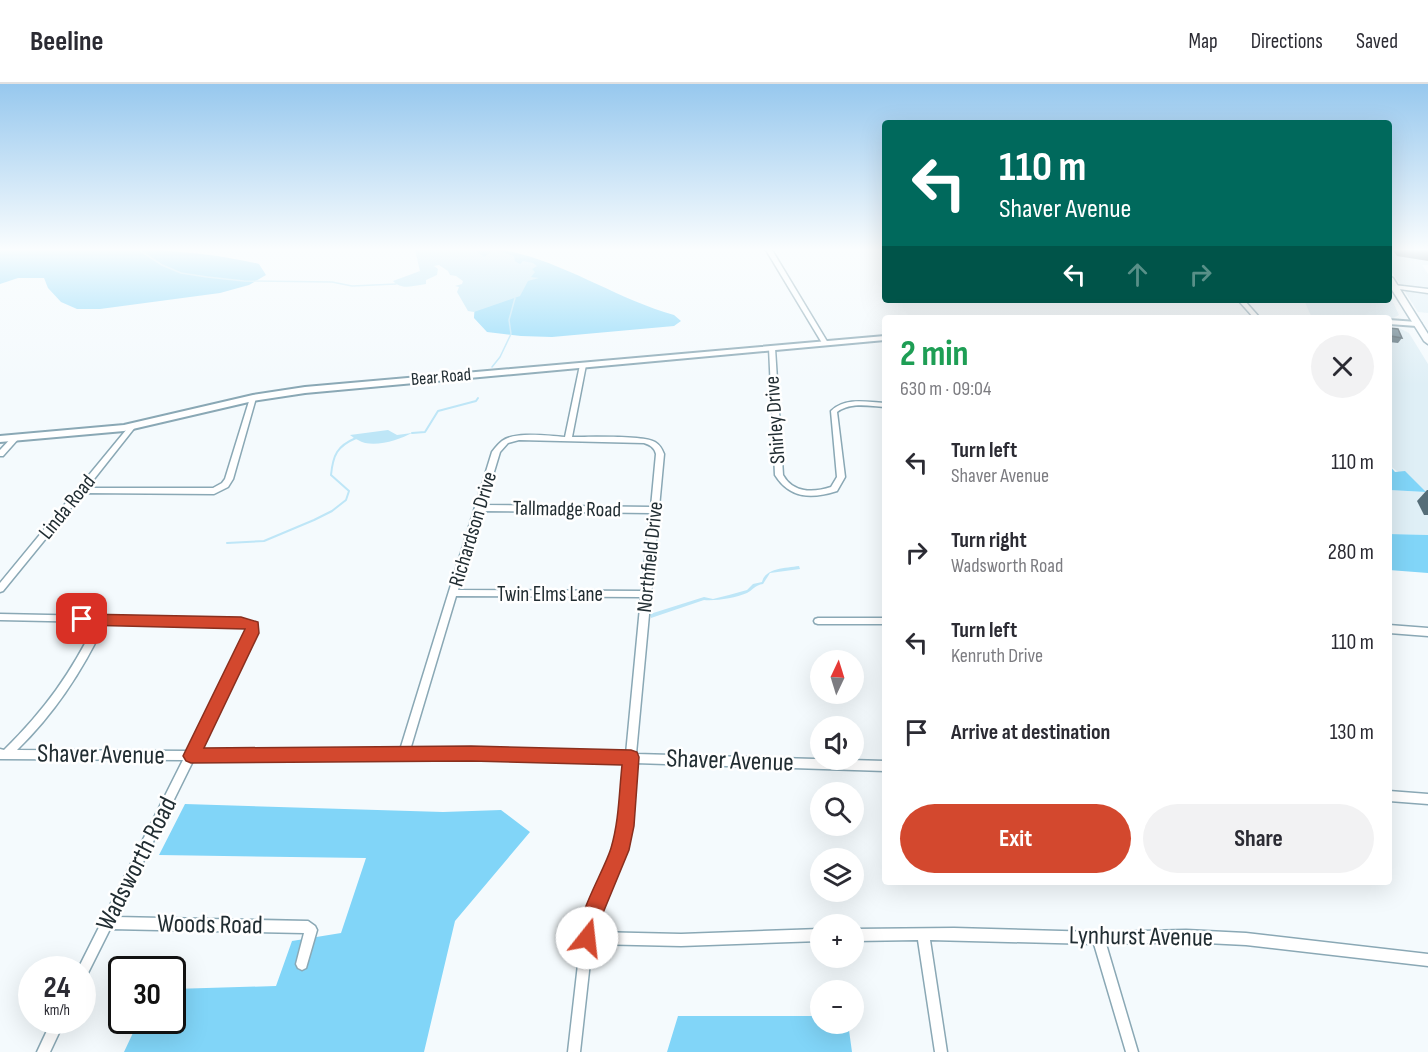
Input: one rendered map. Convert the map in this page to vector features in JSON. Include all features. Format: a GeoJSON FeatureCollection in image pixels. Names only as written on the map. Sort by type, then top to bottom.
{"type":"FeatureCollection","features":[{"type":"Feature","properties":{"kind":"main road"},"geometry":{"type":"LineString","coordinates":[[1399,295],[1428,341]]}},
{"type":"Feature","properties":{"kind":"main road"},"geometry":{"type":"LineString","coordinates":[[1392,322],[1428,324]]}},
{"type":"Feature","properties":{"kind":"main road","name":"Bear Road"},"geometry":{"type":"LineString","coordinates":[[0,439],[133,426],[254,398],[323,388],[882,338]]}},
{"type":"Feature","properties":{"kind":"street"},"geometry":{"type":"LineString","coordinates":[[796,295],[825,343]]}},
{"type":"Feature","properties":{"kind":"street"},"geometry":{"type":"LineString","coordinates":[[1244,303],[1254,315]]}},
{"type":"Feature","properties":{"kind":"street","name":"Shirley Drive"},"geometry":{"type":"LineString","coordinates":[[772,348],[779,475],[782,482],[789,488],[815,494],[834,489],[841,477],[834,411],[838,406],[848,404],[882,405]]}},
{"type":"Feature","properties":{"kind":"street"},"geometry":{"type":"LineString","coordinates":[[568,439],[584,365]]}},
{"type":"Feature","properties":{"kind":"street"},"geometry":{"type":"LineString","coordinates":[[81,490],[214,491],[225,485],[229,479],[254,398]]}},
{"type":"Feature","properties":{"kind":"street","name":"Linda Road"},"geometry":{"type":"LineString","coordinates":[[0,589],[133,426]]}},
{"type":"Feature","properties":{"kind":"street"},"geometry":{"type":"LineString","coordinates":[[0,454],[16,437]]}},
{"type":"Feature","properties":{"kind":"street","name":"Richardson Drive"},"geometry":{"type":"LineString","coordinates":[[404,754],[496,452],[501,443],[508,439],[568,439]]}},
{"type":"Feature","properties":{"kind":"street","name":"Northfield Drive"},"geometry":{"type":"LineString","coordinates":[[568,439],[644,441],[659,448],[624,834],[587,938],[573,1052]]}},
{"type":"Feature","properties":{"kind":"street","name":"Tallmadge Road"},"geometry":{"type":"LineString","coordinates":[[480,508],[654,510]]}},
{"type":"Feature","properties":{"kind":"street","name":"Twin Elms Lane"},"geometry":{"type":"LineString","coordinates":[[454,593],[647,594]]}},
{"type":"Feature","properties":{"kind":"street"},"geometry":{"type":"LineString","coordinates":[[0,617],[102,620],[71,681],[50,709],[2,756]]}},
{"type":"Feature","properties":{"kind":"street","name":"Wadsworth Road"},"geometry":{"type":"LineString","coordinates":[[91,956],[252,633],[253,626],[241,622],[102,620]]}},
{"type":"Feature","properties":{"kind":"street"},"geometry":{"type":"LineString","coordinates":[[818,621],[882,621]]}},
{"type":"Feature","properties":{"kind":"street"},"geometry":{"type":"LineString","coordinates":[[1392,629],[1428,632]]}},
{"type":"Feature","properties":{"kind":"street","name":"Shaver Avenue"},"geometry":{"type":"LineString","coordinates":[[2,756],[404,754],[631,757],[882,766]]}},
{"type":"Feature","properties":{"kind":"street"},"geometry":{"type":"LineString","coordinates":[[1392,796],[1428,799]]}},
{"type":"Feature","properties":{"kind":"street","name":"Woods Road"},"geometry":{"type":"LineString","coordinates":[[108,923],[308,927],[311,930],[302,964]]}},
{"type":"Feature","properties":{"kind":"street","name":"Lynhurst Avenue"},"geometry":{"type":"LineString","coordinates":[[864,935],[1098,938],[1186,936],[1246,939],[1428,960]]}},
{"type":"Feature","properties":{"kind":"street"},"geometry":{"type":"LineString","coordinates":[[923,935],[941,1052]]}},
{"type":"Feature","properties":{"kind":"street"},"geometry":{"type":"LineString","coordinates":[[587,938],[681,940],[810,936]]}},
{"type":"Feature","properties":{"kind":"street"},"geometry":{"type":"LineString","coordinates":[[1098,938],[1132,1052]]}},
{"type":"Feature","properties":{"kind":"street"},"geometry":{"type":"LineString","coordinates":[[43,1052],[52,1034]]}},
{"type":"Feature","properties":{"kind":"shaded area"},"geometry":{"type":"Polygon","coordinates":[[[55,295],[204,295],[100,309],[77,309],[61,302],[55,295]]]}},
{"type":"Feature","properties":{"kind":"shaded area"},"geometry":{"type":"Polygon","coordinates":[[[459,295],[520,295],[474,312],[468,311],[459,295]]]}},
{"type":"Feature","properties":{"kind":"shaded area"},"geometry":{"type":"Polygon","coordinates":[[[473,295],[621,295],[674,315],[681,321],[674,326],[552,337],[521,336],[487,332],[474,318],[475,300],[473,295]]]}},
{"type":"Feature","properties":{"kind":"shaded area"},"geometry":{"type":"Polygon","coordinates":[[[1407,295],[1428,295],[1428,313],[1418,312],[1407,295]]]}},
{"type":"Feature","properties":{"kind":"shaded area"},"geometry":{"type":"Polygon","coordinates":[[[1392,300],[1399,315],[1392,318],[1392,315],[1311,315],[1305,303],[1392,303],[1392,300]]]}},
{"type":"Feature","properties":{"kind":"shaded area"},"geometry":{"type":"Polygon","coordinates":[[[1392,327],[1409,333],[1428,364],[1428,535],[1392,534],[1392,490],[1425,492],[1392,467],[1392,327]]]}},
{"type":"Feature","properties":{"kind":"shaded area"},"geometry":{"type":"Polygon","coordinates":[[[388,430],[397,435],[412,433],[378,444],[364,443],[350,435],[388,430]]]}},
{"type":"Feature","properties":{"kind":"shaded area"},"geometry":{"type":"Polygon","coordinates":[[[1392,468],[1395,472],[1405,471],[1426,492],[1392,490],[1392,468]]]}},
{"type":"Feature","properties":{"kind":"shaded area"},"geometry":{"type":"Polygon","coordinates":[[[1392,534],[1428,535],[1428,573],[1392,570],[1392,534]]]}},
{"type":"Feature","properties":{"kind":"shaded area"},"geometry":{"type":"Polygon","coordinates":[[[799,566],[800,569],[770,573],[763,584],[742,595],[720,600],[704,600],[651,618],[650,614],[704,597],[713,599],[747,590],[753,584],[762,582],[764,577],[772,571],[799,566]]]}},
{"type":"Feature","properties":{"kind":"shaded area"},"geometry":{"type":"Polygon","coordinates":[[[185,804],[443,812],[501,810],[530,832],[455,921],[424,1052],[124,1052],[132,1034],[186,1034],[186,989],[276,986],[292,941],[341,933],[366,858],[159,855],[185,804]]]}},
{"type":"Feature","properties":{"kind":"shaded area"},"geometry":{"type":"Polygon","coordinates":[[[678,1016],[810,1016],[810,1034],[850,1034],[852,1052],[667,1052],[678,1016]]]}},
{"type":"Feature","properties":{"kind":"building"},"geometry":{"type":"Polygon","coordinates":[[[1392,328],[1398,329],[1402,338],[1392,336],[1392,328]]]}},
{"type":"Feature","properties":{"kind":"waterway"},"geometry":{"type":"LineString","coordinates":[[492,367],[500,357],[511,334],[509,320],[515,298]]}},
{"type":"Feature","properties":{"kind":"waterway"},"geometry":{"type":"LineString","coordinates":[[412,433],[425,432],[438,411],[476,401],[478,398]]}},
{"type":"Feature","properties":{"kind":"waterway"},"geometry":{"type":"LineString","coordinates":[[227,543],[264,541],[314,520],[332,511],[346,500],[349,491],[331,475],[332,468],[340,448],[356,438]]}},
{"type":"Feature","properties":{"kind":"route"},"geometry":{"type":"LineString","coordinates":[[82,619],[241,622],[253,626],[252,633],[191,756],[471,754],[631,757],[626,826],[620,850],[594,913],[587,938]]}}]}
